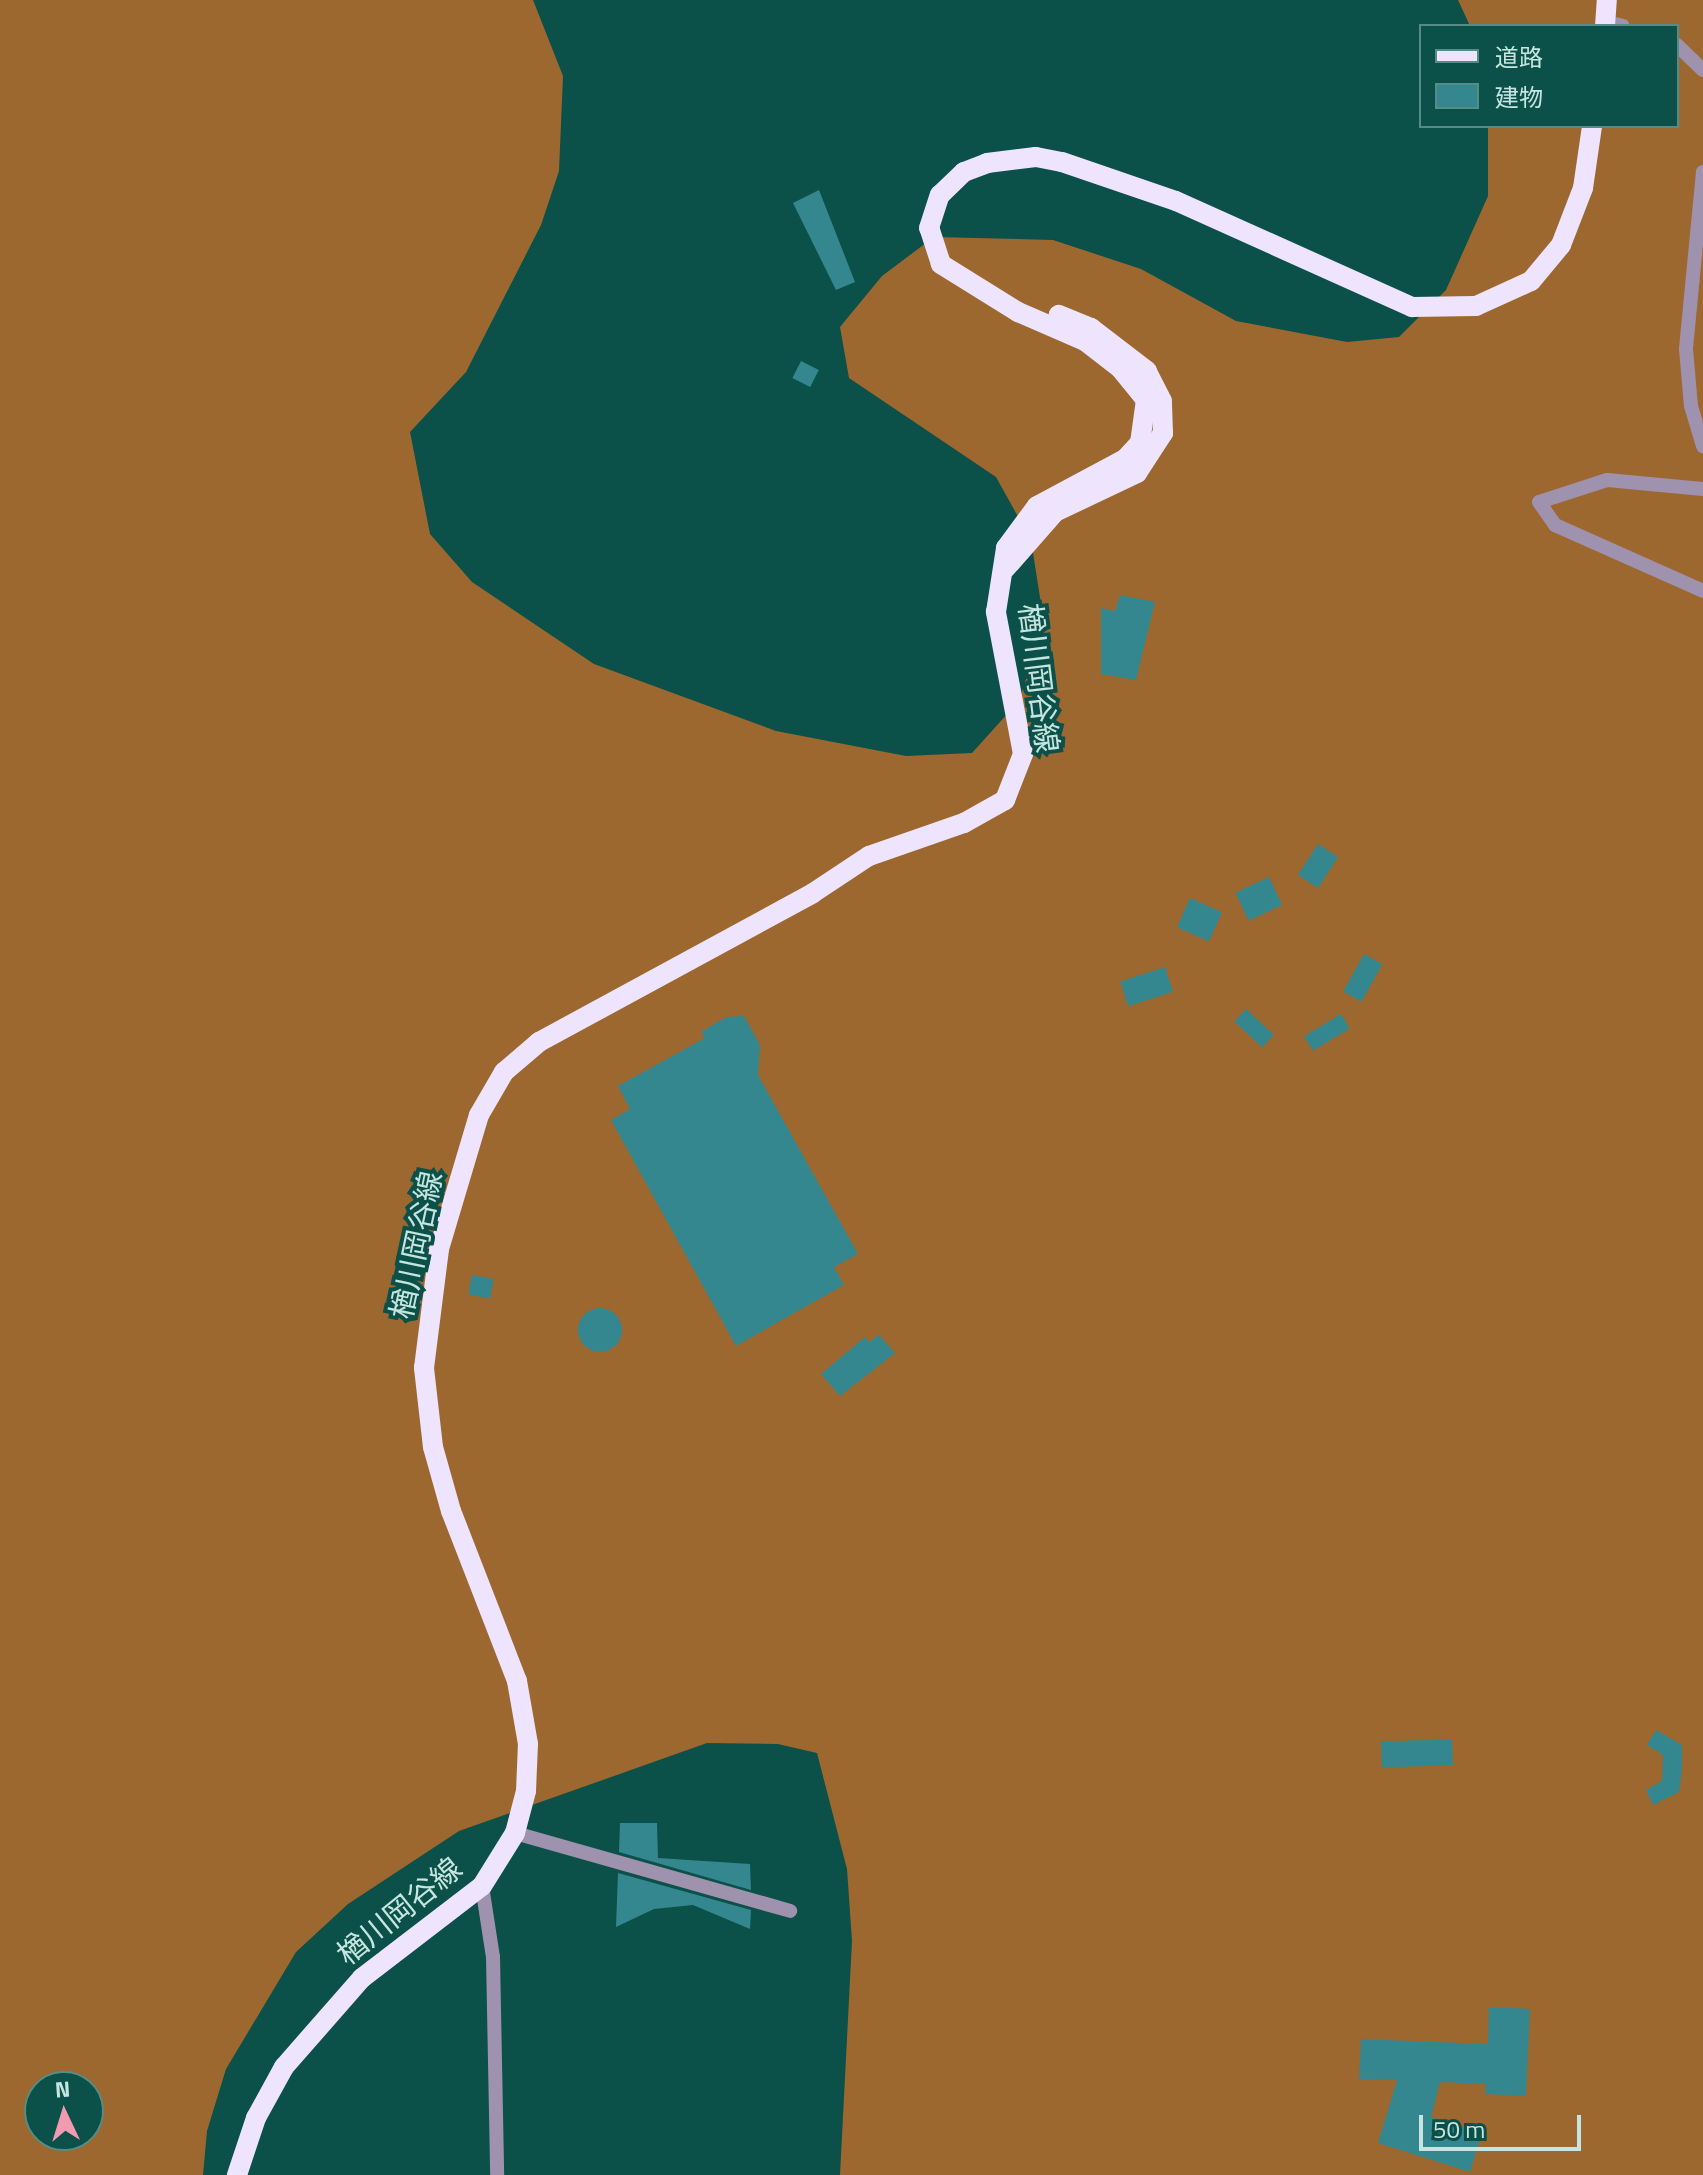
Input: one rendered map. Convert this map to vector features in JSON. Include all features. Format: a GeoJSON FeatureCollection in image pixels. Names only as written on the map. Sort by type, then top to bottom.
{"type":"FeatureCollection","features":[{"type":"Feature","properties":{"kind":"main road"},"geometry":{"type":"LineString","coordinates":[[1607,0],[1611,24]]}},
{"type":"Feature","properties":{"kind":"main road","name":"楢川岡谷線"},"geometry":{"type":"LineString","coordinates":[[237,2175],[256,2118],[323,2015],[482,1886],[515,1833],[526,1791],[528,1744],[517,1681],[451,1511],[433,1447],[424,1368],[439,1249],[479,1115],[504,1072],[539,1042],[800,901],[869,856],[964,823],[1005,800],[1023,754],[996,612],[1005,569],[1055,512],[1137,473],[1156,448],[1165,417],[1157,387],[1130,356],[1091,328],[1022,299],[1008,302],[941,264],[929,237],[929,219],[940,195],[964,172],[1036,157],[1176,201],[1412,307],[1476,306],[1531,281],[1557,251],[1577,208],[1592,128]]}},
{"type":"Feature","properties":{"kind":"street"},"geometry":{"type":"LineString","coordinates":[[1679,47],[1703,70]]}},
{"type":"Feature","properties":{"kind":"street"},"geometry":{"type":"LineString","coordinates":[[1703,172],[1686,304],[1686,374],[1703,446]]}},
{"type":"Feature","properties":{"kind":"street"},"geometry":{"type":"LineString","coordinates":[[1703,489],[1607,480],[1539,502],[1555,525],[1703,591]]}},
{"type":"Feature","properties":{"kind":"street"},"geometry":{"type":"LineString","coordinates":[[515,1833],[790,1911]]}},
{"type":"Feature","properties":{"kind":"street"},"geometry":{"type":"LineString","coordinates":[[482,1886],[493,1957],[497,2175]]}},
{"type":"Feature","properties":{"kind":"shaded area"},"geometry":{"type":"Polygon","coordinates":[[[0,0],[533,0],[563,76],[559,171],[541,225],[466,372],[410,432],[430,534],[472,582],[594,664],[776,731],[906,756],[972,753],[1019,701],[1044,623],[1031,540],[996,477],[849,378],[840,327],[882,276],[934,237],[1053,240],[1141,269],[1236,321],[1347,342],[1399,337],[1446,290],[1488,196],[1488,128],[1679,128],[1679,24],[1469,24],[1458,0],[1703,0],[1703,2175],[840,2175],[852,1941],[847,1869],[817,1753],[778,1744],[707,1743],[459,1831],[348,1904],[296,1952],[226,2069],[207,2131],[203,2175],[0,2175],[0,0]]]}},
{"type":"Feature","properties":{"kind":"building"},"geometry":{"type":"Polygon","coordinates":[[[819,190],[855,282],[836,290],[793,203],[819,190]]]}},
{"type":"Feature","properties":{"kind":"building"},"geometry":{"type":"Polygon","coordinates":[[[801,361],[819,370],[810,387],[792,378],[801,361]]]}},
{"type":"Feature","properties":{"kind":"building"},"geometry":{"type":"Polygon","coordinates":[[[1120,595],[1155,602],[1136,680],[1101,674],[1101,608],[1115,611],[1120,595]]]}},
{"type":"Feature","properties":{"kind":"building"},"geometry":{"type":"Polygon","coordinates":[[[1318,844],[1338,857],[1318,888],[1298,875],[1318,844]]]}},
{"type":"Feature","properties":{"kind":"building"},"geometry":{"type":"Polygon","coordinates":[[[1269,877],[1282,905],[1249,921],[1235,893],[1269,877]]]}},
{"type":"Feature","properties":{"kind":"building"},"geometry":{"type":"Polygon","coordinates":[[[1190,898],[1222,912],[1209,941],[1177,927],[1190,898]]]}},
{"type":"Feature","properties":{"kind":"building"},"geometry":{"type":"Polygon","coordinates":[[[1364,954],[1382,964],[1362,1002],[1343,992],[1364,954]]]}},
{"type":"Feature","properties":{"kind":"building"},"geometry":{"type":"Polygon","coordinates":[[[1165,967],[1173,992],[1128,1006],[1120,982],[1165,967]]]}},
{"type":"Feature","properties":{"kind":"building"},"geometry":{"type":"Polygon","coordinates":[[[1246,1009],[1274,1035],[1262,1047],[1234,1021],[1246,1009]]]}},
{"type":"Feature","properties":{"kind":"building"},"geometry":{"type":"Polygon","coordinates":[[[1341,1014],[1350,1029],[1313,1051],[1304,1036],[1341,1014]]]}},
{"type":"Feature","properties":{"kind":"building"},"geometry":{"type":"Polygon","coordinates":[[[744,1016],[760,1045],[758,1075],[858,1254],[834,1267],[844,1285],[736,1346],[611,1120],[630,1109],[618,1086],[705,1038],[701,1032],[726,1017],[744,1016]]]}},
{"type":"Feature","properties":{"kind":"building"},"geometry":{"type":"Polygon","coordinates":[[[472,1275],[494,1279],[490,1299],[469,1295],[472,1275]]]}},
{"type":"Feature","properties":{"kind":"building"},"geometry":{"type":"Polygon","coordinates":[[[600,1308],[615,1315],[622,1330],[615,1345],[600,1352],[585,1345],[578,1330],[585,1315],[600,1308]]]}},
{"type":"Feature","properties":{"kind":"building"},"geometry":{"type":"Polygon","coordinates":[[[879,1335],[895,1353],[840,1396],[821,1374],[865,1337],[869,1342],[879,1335]]]}},
{"type":"Feature","properties":{"kind":"building"},"geometry":{"type":"Polygon","coordinates":[[[1656,1730],[1682,1745],[1682,1770],[1679,1792],[1653,1805],[1646,1790],[1662,1781],[1663,1755],[1647,1745],[1656,1730]]]}},
{"type":"Feature","properties":{"kind":"building"},"geometry":{"type":"Polygon","coordinates":[[[1452,1739],[1453,1765],[1382,1767],[1381,1741],[1452,1739]]]}},
{"type":"Feature","properties":{"kind":"building"},"geometry":{"type":"Polygon","coordinates":[[[620,1823],[657,1823],[658,1858],[750,1864],[751,1890],[619,1852],[620,1823]]]}},
{"type":"Feature","properties":{"kind":"building"},"geometry":{"type":"Polygon","coordinates":[[[618,1873],[751,1910],[750,1929],[693,1905],[654,1909],[616,1927],[618,1873]]]}},
{"type":"Feature","properties":{"kind":"building"},"geometry":{"type":"Polygon","coordinates":[[[1489,2007],[1530,2009],[1526,2096],[1485,2094],[1486,2084],[1440,2082],[1431,2117],[1482,2133],[1470,2172],[1378,2143],[1397,2080],[1359,2079],[1361,2039],[1488,2044],[1489,2007]]]}}]}
